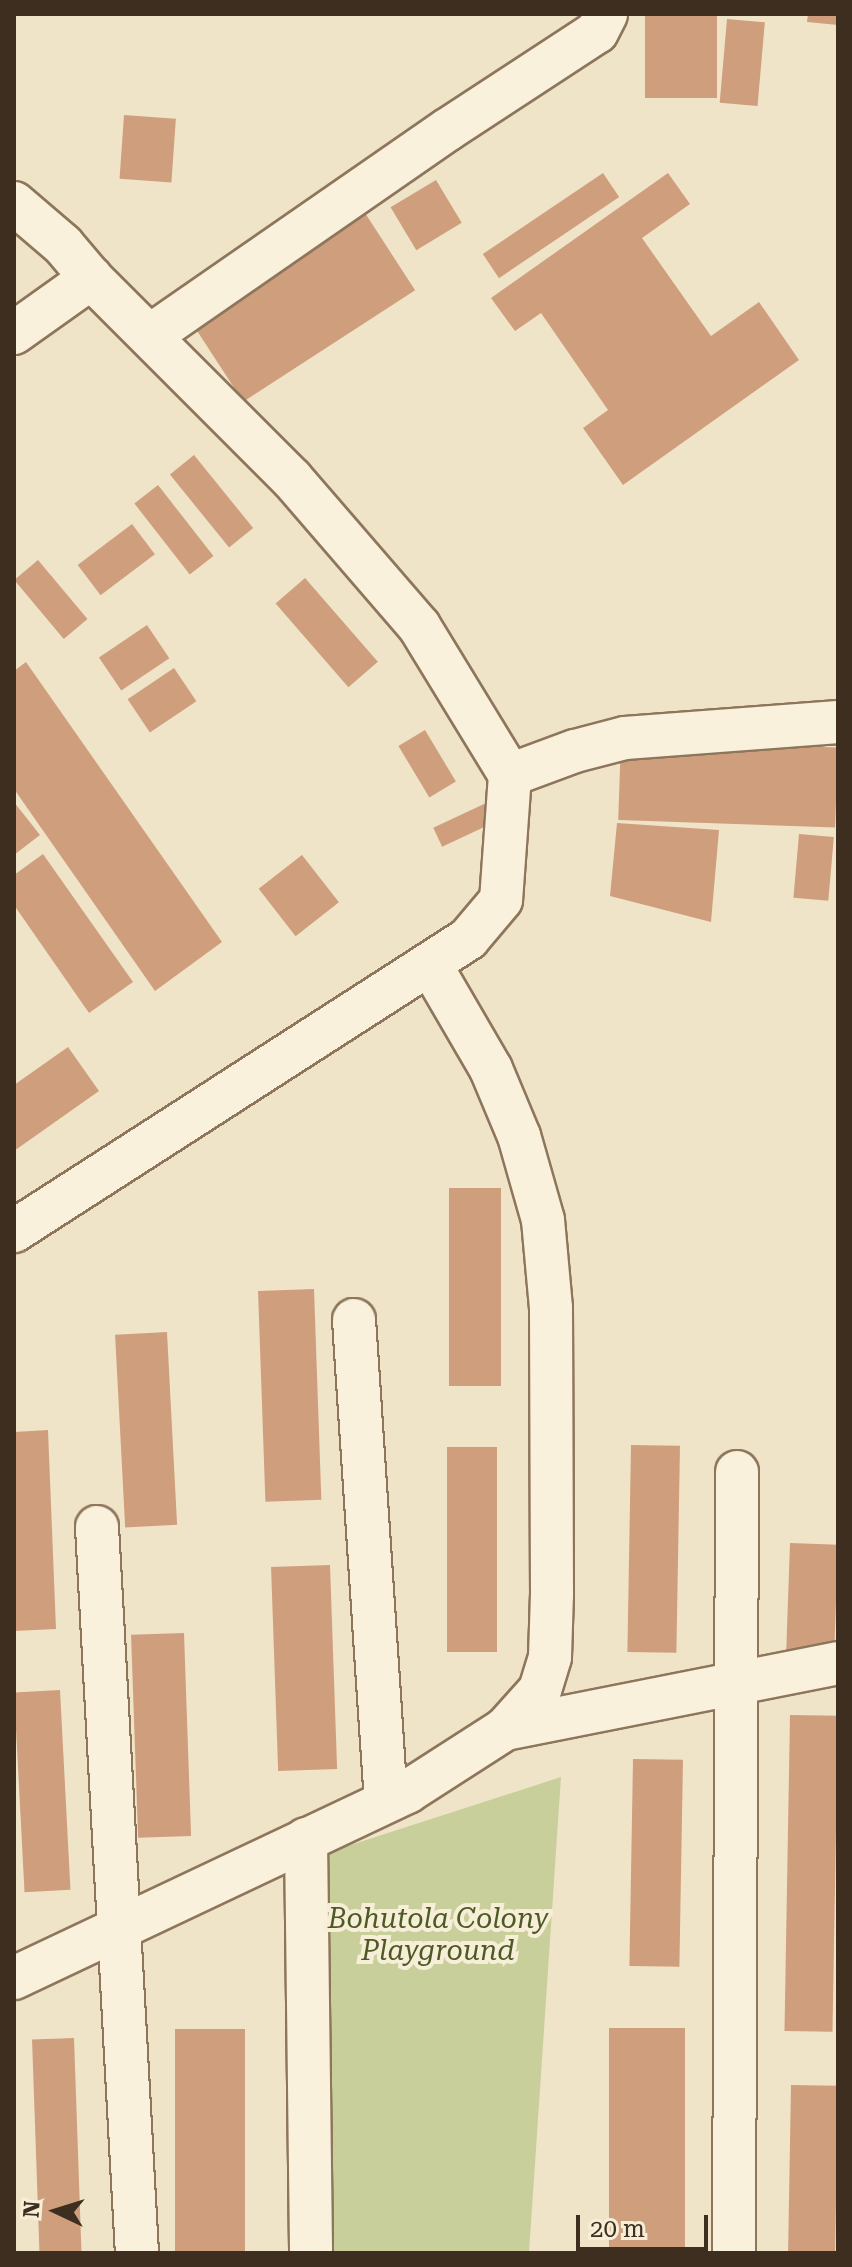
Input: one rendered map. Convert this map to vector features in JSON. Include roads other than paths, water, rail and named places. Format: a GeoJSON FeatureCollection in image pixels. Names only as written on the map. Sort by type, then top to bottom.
{"type":"FeatureCollection","features":[{"type":"Feature","properties":{"kind":"street"},"geometry":{"type":"LineString","coordinates":[[151,335],[447,130],[597,32],[606,14]]}},
{"type":"Feature","properties":{"kind":"street"},"geometry":{"type":"LineString","coordinates":[[14,203],[63,245],[91,278],[292,479],[419,626],[510,775],[501,900],[468,939],[14,1231]]}},
{"type":"Feature","properties":{"kind":"street"},"geometry":{"type":"LineString","coordinates":[[14,333],[91,278]]}},
{"type":"Feature","properties":{"kind":"street"},"geometry":{"type":"LineString","coordinates":[[510,775],[575,751],[625,738],[838,722]]}},
{"type":"Feature","properties":{"kind":"street"},"geometry":{"type":"LineString","coordinates":[[17,1969],[118,1928],[407,1792],[505,1729],[540,1690],[550,1657],[551,1308],[543,1220],[519,1136],[491,1069],[430,964]]}},
{"type":"Feature","properties":{"kind":"street"},"geometry":{"type":"LineString","coordinates":[[354,1320],[386,1800]]}},
{"type":"Feature","properties":{"kind":"street"},"geometry":{"type":"LineString","coordinates":[[734,2253],[737,1472]]}},
{"type":"Feature","properties":{"kind":"street"},"geometry":{"type":"LineString","coordinates":[[97,1527],[137,2253]]}},
{"type":"Feature","properties":{"kind":"street"},"geometry":{"type":"LineString","coordinates":[[505,1729],[838,1663]]}},
{"type":"Feature","properties":{"kind":"street"},"geometry":{"type":"LineString","coordinates":[[306,1839],[311,2253]]}},
{"type":"Feature","properties":{"kind":"park label","name":"Bohutola Colony Playground"},"geometry":{"type":"Point","coordinates":[438,1935]}}]}
